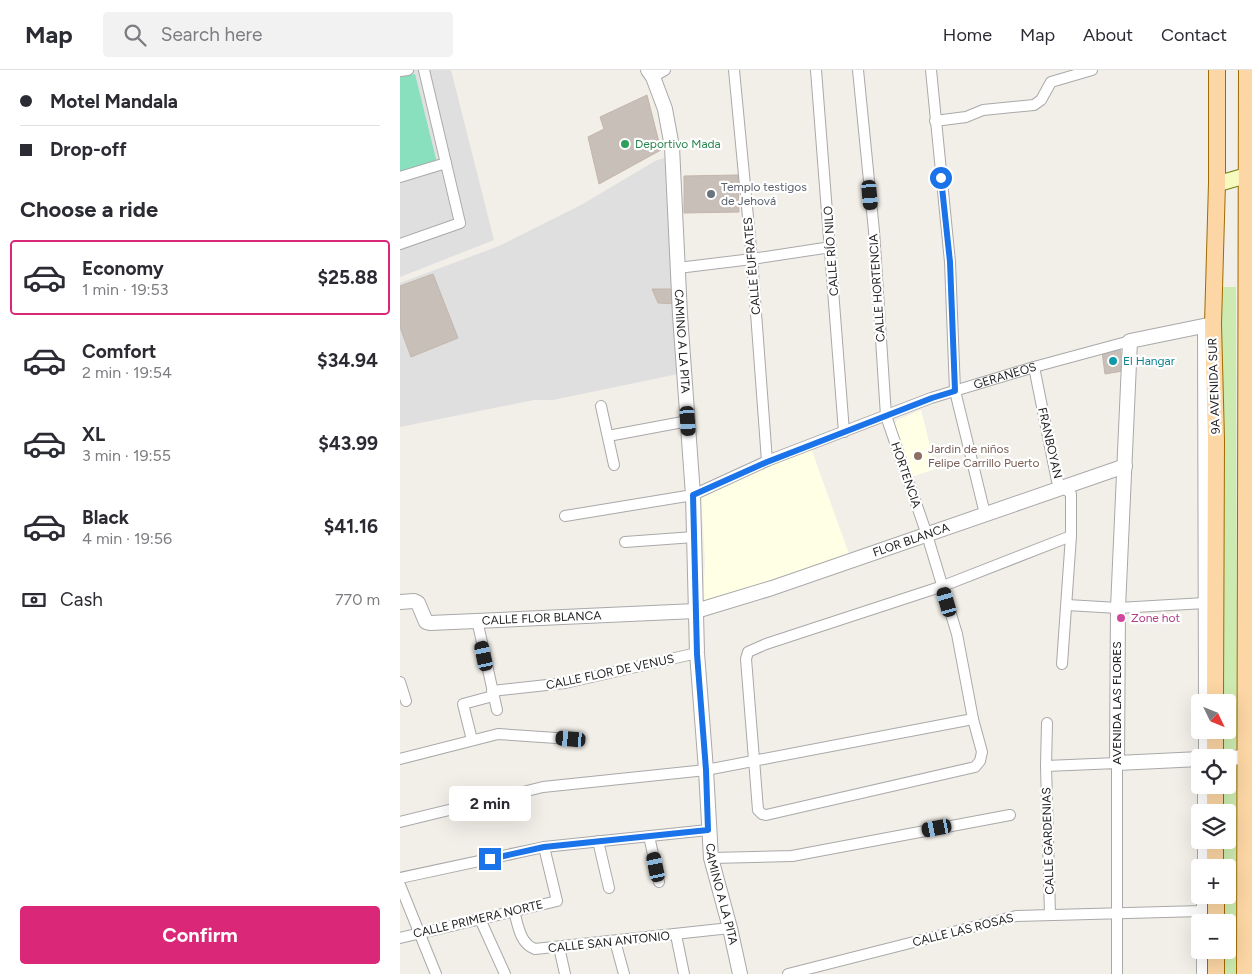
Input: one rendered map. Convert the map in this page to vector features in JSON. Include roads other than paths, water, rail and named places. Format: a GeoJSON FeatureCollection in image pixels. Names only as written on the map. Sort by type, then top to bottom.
{"type":"FeatureCollection","features":[{"type":"Feature","properties":{"kind":"main road","name":"9A AVENIDA SUR"},"geometry":{"type":"LineString","coordinates":[[1215,694],[1216,440],[1208,325],[1216,184],[1217,70]]}},
{"type":"Feature","properties":{"kind":"main road"},"geometry":{"type":"LineString","coordinates":[[1245,974],[1249,907],[1249,601],[1246,305],[1249,175],[1247,70]]}},
{"type":"Feature","properties":{"kind":"main road"},"geometry":{"type":"LineString","coordinates":[[1216,184],[1249,175]]}},
{"type":"Feature","properties":{"kind":"main road"},"geometry":{"type":"LineString","coordinates":[[1205,648],[1216,664]]}},
{"type":"Feature","properties":{"kind":"main road"},"geometry":{"type":"LineString","coordinates":[[1216,959],[1216,974]]}},
{"type":"Feature","properties":{"kind":"street"},"geometry":{"type":"LineString","coordinates":[[400,71],[408,70]]}},
{"type":"Feature","properties":{"kind":"street"},"geometry":{"type":"LineString","coordinates":[[400,244],[460,223],[424,70]]}},
{"type":"Feature","properties":{"kind":"street","name":"CALLE ÉUFRATES"},"geometry":{"type":"LineString","coordinates":[[734,70],[752,259],[767,462]]}},
{"type":"Feature","properties":{"kind":"street","name":"CALLE RÍO NILO"},"geometry":{"type":"LineString","coordinates":[[816,70],[844,432]]}},
{"type":"Feature","properties":{"kind":"street","name":"CALLE HORTENCIA"},"geometry":{"type":"LineString","coordinates":[[858,70],[874,231],[886,416]]}},
{"type":"Feature","properties":{"kind":"street"},"geometry":{"type":"LineString","coordinates":[[931,70],[950,262],[955,391],[985,514]]}},
{"type":"Feature","properties":{"kind":"street"},"geometry":{"type":"LineString","coordinates":[[935,121],[966,117],[983,110],[1034,106],[1041,100],[1052,82],[1092,70]]}},
{"type":"Feature","properties":{"kind":"street","name":"CAMINO A LA PITA"},"geometry":{"type":"LineString","coordinates":[[655,72],[672,147],[693,495],[697,654],[706,770],[710,858],[730,928],[740,974]]}},
{"type":"Feature","properties":{"kind":"street"},"geometry":{"type":"LineString","coordinates":[[400,177],[446,163]]}},
{"type":"Feature","properties":{"kind":"street"},"geometry":{"type":"LineString","coordinates":[[678,268],[831,247]]}},
{"type":"Feature","properties":{"kind":"street"},"geometry":{"type":"LineString","coordinates":[[1246,305],[1252,323]]}},
{"type":"Feature","properties":{"kind":"street"},"geometry":{"type":"LineString","coordinates":[[1204,694],[1208,325]]}},
{"type":"Feature","properties":{"kind":"street","name":"GERANEOS"},"geometry":{"type":"LineString","coordinates":[[565,516],[693,495],[767,462],[932,398],[1034,366],[1130,341],[1208,325]]}},
{"type":"Feature","properties":{"kind":"street","name":"AVENIDA LAS FLORES"},"geometry":{"type":"LineString","coordinates":[[1117,974],[1118,608],[1130,341]]}},
{"type":"Feature","properties":{"kind":"street","name":"FRANBOYAN"},"geometry":{"type":"LineString","coordinates":[[1034,366],[1057,481],[1071,494],[1071,536],[1062,664]]}},
{"type":"Feature","properties":{"kind":"street"},"geometry":{"type":"LineString","coordinates":[[600,406],[614,465]]}},
{"type":"Feature","properties":{"kind":"street","name":"HORTENCIA"},"geometry":{"type":"LineString","coordinates":[[754,762],[758,810],[766,815],[975,767],[980,761],[982,752],[973,719],[957,634],[927,535],[886,416]]}},
{"type":"Feature","properties":{"kind":"street"},"geometry":{"type":"LineString","coordinates":[[608,436],[688,421]]}},
{"type":"Feature","properties":{"kind":"street","name":"FLOR BLANCA"},"geometry":{"type":"LineString","coordinates":[[696,611],[772,588],[1125,466]]}},
{"type":"Feature","properties":{"kind":"street"},"geometry":{"type":"LineString","coordinates":[[754,762],[746,659],[748,652],[766,644],[943,586],[1071,536]]}},
{"type":"Feature","properties":{"kind":"street"},"geometry":{"type":"LineString","coordinates":[[626,542],[694,537]]}},
{"type":"Feature","properties":{"kind":"street","name":"CALLE FLOR BLANCA"},"geometry":{"type":"LineString","coordinates":[[400,602],[414,601],[418,603],[426,622],[696,611]]}},
{"type":"Feature","properties":{"kind":"street"},"geometry":{"type":"LineString","coordinates":[[1067,605],[1118,608],[1205,603]]}},
{"type":"Feature","properties":{"kind":"street"},"geometry":{"type":"LineString","coordinates":[[477,620],[497,710]]}},
{"type":"Feature","properties":{"kind":"street","name":"CALLE FLOR DE VENUS"},"geometry":{"type":"LineString","coordinates":[[472,740],[463,704],[493,694],[566,683],[697,654]]}},
{"type":"Feature","properties":{"kind":"street"},"geometry":{"type":"LineString","coordinates":[[400,682],[406,701]]}},
{"type":"Feature","properties":{"kind":"street"},"geometry":{"type":"LineString","coordinates":[[400,822],[543,787],[706,770],[973,719]]}},
{"type":"Feature","properties":{"kind":"street","name":"CALLE GARDENIAS"},"geometry":{"type":"LineString","coordinates":[[1047,723],[1046,766],[1050,915]]}},
{"type":"Feature","properties":{"kind":"street"},"geometry":{"type":"LineString","coordinates":[[400,760],[498,734],[571,739]]}},
{"type":"Feature","properties":{"kind":"street"},"geometry":{"type":"LineString","coordinates":[[1236,758],[1249,757]]}},
{"type":"Feature","properties":{"kind":"street"},"geometry":{"type":"LineString","coordinates":[[1046,766],[1191,759]]}},
{"type":"Feature","properties":{"kind":"street"},"geometry":{"type":"LineString","coordinates":[[710,858],[792,856],[1010,815]]}},
{"type":"Feature","properties":{"kind":"street"},"geometry":{"type":"LineString","coordinates":[[400,878],[544,847],[708,830]]}},
{"type":"Feature","properties":{"kind":"street"},"geometry":{"type":"LineString","coordinates":[[649,836],[659,882]]}},
{"type":"Feature","properties":{"kind":"street"},"geometry":{"type":"LineString","coordinates":[[598,842],[609,888]]}},
{"type":"Feature","properties":{"kind":"street","name":"CALLE PRIMERA NORTE"},"geometry":{"type":"LineString","coordinates":[[400,938],[557,901],[544,847]]}},
{"type":"Feature","properties":{"kind":"street"},"geometry":{"type":"LineString","coordinates":[[400,885],[436,974]]}},
{"type":"Feature","properties":{"kind":"street"},"geometry":{"type":"LineString","coordinates":[[1202,904],[1202,911]]}},
{"type":"Feature","properties":{"kind":"street","name":"CALLE SAN ANTONIO"},"geometry":{"type":"LineString","coordinates":[[514,911],[523,941],[529,947],[536,950],[730,928]]}},
{"type":"Feature","properties":{"kind":"street","name":"CALLE LAS ROSAS"},"geometry":{"type":"LineString","coordinates":[[788,974],[1016,916],[1202,911]]}},
{"type":"Feature","properties":{"kind":"street"},"geometry":{"type":"LineString","coordinates":[[480,919],[505,974]]}},
{"type":"Feature","properties":{"kind":"street"},"geometry":{"type":"LineString","coordinates":[[676,935],[684,974]]}},
{"type":"Feature","properties":{"kind":"street"},"geometry":{"type":"LineString","coordinates":[[615,941],[624,974]]}},
{"type":"Feature","properties":{"kind":"street"},"geometry":{"type":"LineString","coordinates":[[559,947],[565,974]]}},
{"type":"Feature","properties":{"kind":"street"},"geometry":{"type":"LineString","coordinates":[[1202,959],[1202,974]]}},
{"type":"Feature","properties":{"kind":"place","name":"Deportivo Mada"},"geometry":{"type":"Point","coordinates":[625,144]}},
{"type":"Feature","properties":{"kind":"place","name":"Templo testigos de Jehová"},"geometry":{"type":"Point","coordinates":[711,194]}},
{"type":"Feature","properties":{"kind":"place","name":"El Hangar"},"geometry":{"type":"Point","coordinates":[1113,361]}},
{"type":"Feature","properties":{"kind":"place","name":"Jardin de niños Felipe Carrillo Puerto"},"geometry":{"type":"Point","coordinates":[918,456]}},
{"type":"Feature","properties":{"kind":"place","name":"Zone hot"},"geometry":{"type":"Point","coordinates":[1121,618]}}]}
